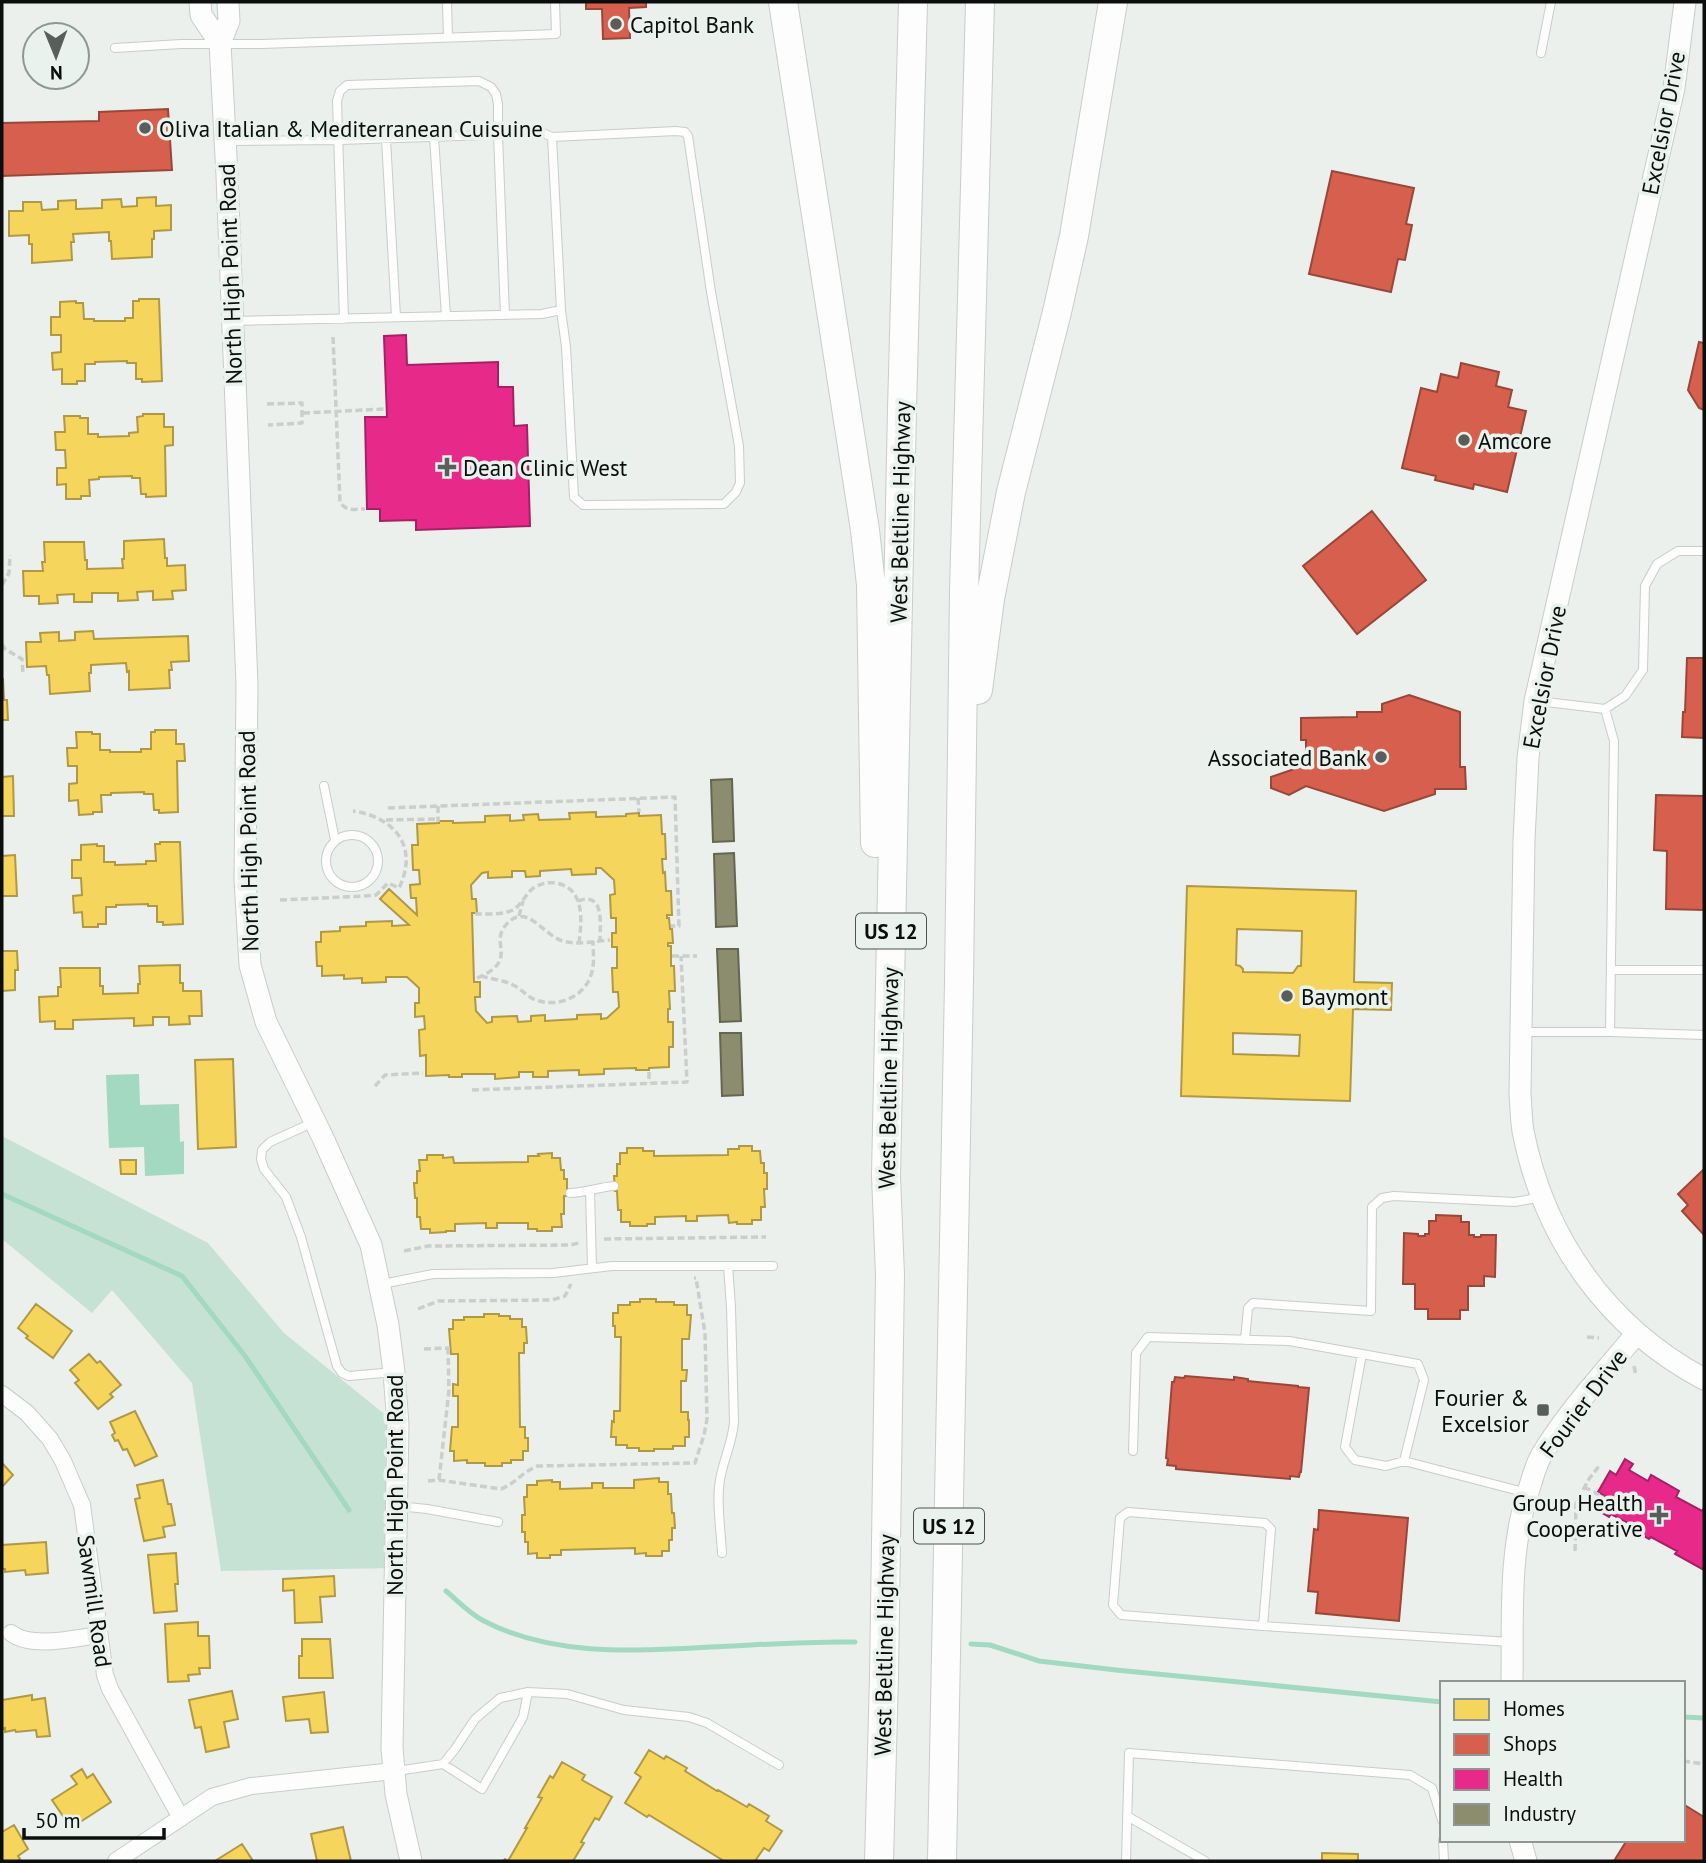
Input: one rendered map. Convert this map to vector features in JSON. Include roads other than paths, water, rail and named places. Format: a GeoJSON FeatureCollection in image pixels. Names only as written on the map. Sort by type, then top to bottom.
{"type":"FeatureCollection","features":[{"type":"Feature","properties":{"kind":"highway"},"geometry":{"type":"LineString","coordinates":[[783,2],[865,530],[871,585],[878,1085],[886,1176]]}},
{"type":"Feature","properties":{"kind":"highway","name":"West Beltline Highway"},"geometry":{"type":"LineString","coordinates":[[879,1861],[890,1275],[886,1176],[902,410],[914,2]]}},
{"type":"Feature","properties":{"kind":"highway","name":"US 12"},"geometry":{"type":"LineString","coordinates":[[942,1861],[964,593],[980,2]]}},
{"type":"Feature","properties":{"kind":"highway"},"geometry":{"type":"LineString","coordinates":[[959,982],[968,893],[978,689],[990,599],[1011,492],[1074,236],[1113,2]]}},
{"type":"Feature","properties":{"kind":"street"},"geometry":{"type":"LineString","coordinates":[[200,2],[201,15],[220,43]]}},
{"type":"Feature","properties":{"kind":"street","name":"North High Point Road"},"geometry":{"type":"LineString","coordinates":[[228,2],[229,21],[220,43],[247,685],[245,879],[250,965],[266,1022],[315,1121],[371,1245],[388,1325],[398,1426],[394,1772],[411,1861]]}},
{"type":"Feature","properties":{"kind":"street","name":"Excelsior Drive"},"geometry":{"type":"LineString","coordinates":[[1685,2],[1674,88],[1535,701],[1528,758],[1525,827],[1520,1094],[1523,1130],[1542,1197],[1563,1245],[1602,1298],[1637,1333],[1655,1350],[1704,1380]]}},
{"type":"Feature","properties":{"kind":"street","name":"Fourier Drive"},"geometry":{"type":"LineString","coordinates":[[1512,1681],[1515,1546],[1527,1493],[1540,1458],[1554,1436],[1585,1394],[1637,1333]]}},
{"type":"Feature","properties":{"kind":"street","name":"Sawmill Road"},"geometry":{"type":"LineString","coordinates":[[2,1394],[27,1413],[50,1439],[82,1505],[105,1675],[110,1689],[181,1818]]}},
{"type":"Feature","properties":{"kind":"street"},"geometry":{"type":"LineString","coordinates":[[5,1633],[36,1641],[99,1635]]}},
{"type":"Feature","properties":{"kind":"street"},"geometry":{"type":"LineString","coordinates":[[116,1861],[212,1797],[251,1786],[394,1772]]}},
{"type":"Feature","properties":{"kind":"street"},"geometry":{"type":"LineString","coordinates":[[1521,1842],[1526,1861]]}},
{"type":"Feature","properties":{"kind":"lane"},"geometry":{"type":"LineString","coordinates":[[447,2],[448,37]]}},
{"type":"Feature","properties":{"kind":"lane"},"geometry":{"type":"LineString","coordinates":[[115,48],[556,34],[555,2]]}},
{"type":"Feature","properties":{"kind":"lane"},"geometry":{"type":"LineString","coordinates":[[1541,53],[1551,2]]}},
{"type":"Feature","properties":{"kind":"lane"},"geometry":{"type":"LineString","coordinates":[[344,319],[337,101],[340,91],[347,85],[479,81],[491,87],[496,94],[505,314]]}},
{"type":"Feature","properties":{"kind":"lane"},"geometry":{"type":"LineString","coordinates":[[225,141],[543,134],[552,137],[685,132],[688,136],[710,292],[739,446],[740,483],[736,492],[724,503],[583,505],[574,497],[552,137]]}},
{"type":"Feature","properties":{"kind":"lane"},"geometry":{"type":"LineString","coordinates":[[435,137],[446,316]]}},
{"type":"Feature","properties":{"kind":"lane"},"geometry":{"type":"LineString","coordinates":[[386,139],[396,317]]}},
{"type":"Feature","properties":{"kind":"lane"},"geometry":{"type":"LineString","coordinates":[[231,321],[542,314],[561,310]]}},
{"type":"Feature","properties":{"kind":"lane"},"geometry":{"type":"LineString","coordinates":[[1535,701],[1605,709],[1625,696],[1643,670],[1645,586],[1657,564],[1678,551],[1704,551]]}},
{"type":"Feature","properties":{"kind":"lane"},"geometry":{"type":"LineString","coordinates":[[1605,709],[1614,741],[1610,1032]]}},
{"type":"Feature","properties":{"kind":"lane"},"geometry":{"type":"LineString","coordinates":[[324,786],[335,840],[326,858],[331,877],[339,884],[349,887],[368,881],[378,864],[377,853],[372,844],[355,835],[335,840]]}},
{"type":"Feature","properties":{"kind":"lane"},"geometry":{"type":"LineString","coordinates":[[1611,970],[1704,970]]}},
{"type":"Feature","properties":{"kind":"lane"},"geometry":{"type":"LineString","coordinates":[[1521,1032],[1704,1035]]}},
{"type":"Feature","properties":{"kind":"lane"},"geometry":{"type":"LineString","coordinates":[[315,1121],[270,1142],[262,1150],[264,1169],[286,1197],[301,1237],[337,1366],[342,1373],[349,1376],[394,1373]]}},
{"type":"Feature","properties":{"kind":"lane"},"geometry":{"type":"LineString","coordinates":[[570,1193],[614,1186]]}},
{"type":"Feature","properties":{"kind":"lane"},"geometry":{"type":"LineString","coordinates":[[590,1190],[592,1268]]}},
{"type":"Feature","properties":{"kind":"lane"},"geometry":{"type":"LineString","coordinates":[[1245,1340],[1248,1308],[1254,1303],[1371,1311],[1372,1207],[1382,1198],[1394,1196],[1515,1202],[1542,1197]]}},
{"type":"Feature","properties":{"kind":"lane"},"geometry":{"type":"LineString","coordinates":[[380,1285],[433,1274],[553,1273],[612,1266],[773,1266]]}},
{"type":"Feature","properties":{"kind":"lane"},"geometry":{"type":"LineString","coordinates":[[722,1553],[719,1487],[734,1421],[728,1266]]}},
{"type":"Feature","properties":{"kind":"lane"},"geometry":{"type":"LineString","coordinates":[[1133,1451],[1136,1353],[1148,1337],[1289,1341],[1418,1364],[1424,1380],[1404,1461]]}},
{"type":"Feature","properties":{"kind":"lane"},"geometry":{"type":"LineString","coordinates":[[1362,1354],[1345,1447],[1355,1460],[1386,1466],[1404,1461],[1527,1493]]}},
{"type":"Feature","properties":{"kind":"lane"},"geometry":{"type":"LineString","coordinates":[[396,1506],[498,1522]]}},
{"type":"Feature","properties":{"kind":"lane"},"geometry":{"type":"LineString","coordinates":[[1263,1626],[1271,1530],[1265,1523],[1128,1512],[1121,1518],[1113,1605],[1121,1615],[1263,1626],[1513,1642]]}},
{"type":"Feature","properties":{"kind":"lane"},"geometry":{"type":"LineString","coordinates":[[394,1772],[443,1764],[482,1789],[523,1717],[528,1692]]}},
{"type":"Feature","properties":{"kind":"lane"},"geometry":{"type":"LineString","coordinates":[[443,1764],[475,1719],[500,1698],[528,1692],[567,1694],[624,1710],[690,1717],[707,1723],[779,1765]]}},
{"type":"Feature","properties":{"kind":"lane"},"geometry":{"type":"LineString","coordinates":[[1126,1861],[1129,1753],[1410,1774],[1432,1788],[1440,1814]]}},
{"type":"Feature","properties":{"kind":"lane"},"geometry":{"type":"LineString","coordinates":[[1127,1816],[1205,1861]]}},
{"type":"Feature","properties":{"kind":"lane"},"geometry":{"type":"LineString","coordinates":[[1443,1842],[1444,1861]]}},
{"type":"Feature","properties":{"kind":"waterway"},"geometry":{"type":"LineString","coordinates":[[2,1194],[182,1276],[245,1356],[349,1510]]}},
{"type":"Feature","properties":{"kind":"waterway"},"geometry":{"type":"LineString","coordinates":[[446,1591],[484,1621],[510,1633],[566,1646],[653,1650],[855,1642]]}},
{"type":"Feature","properties":{"kind":"waterway"},"geometry":{"type":"LineString","coordinates":[[971,1644],[990,1645],[1039,1661],[1440,1702]]}},
{"type":"Feature","properties":{"kind":"waterway"},"geometry":{"type":"LineString","coordinates":[[1685,1717],[1704,1718]]}},
{"type":"Feature","properties":{"kind":"place","name":"Capitol Bank"},"geometry":{"type":"Point","coordinates":[616,24]}},
{"type":"Feature","properties":{"kind":"place","name":"Oliva Italian & Mediterranean Cuisuine"},"geometry":{"type":"Point","coordinates":[145,128]}},
{"type":"Feature","properties":{"kind":"place","name":"Amcore"},"geometry":{"type":"Point","coordinates":[1464,440]}},
{"type":"Feature","properties":{"kind":"place","name":"Dean Clinic West"},"geometry":{"type":"Point","coordinates":[447,467]}},
{"type":"Feature","properties":{"kind":"place","name":"Associated Bank"},"geometry":{"type":"Point","coordinates":[1381,757]}},
{"type":"Feature","properties":{"kind":"place","name":"Baymont"},"geometry":{"type":"Point","coordinates":[1287,996]}},
{"type":"Feature","properties":{"kind":"place","name":"Fourier & Excelsior"},"geometry":{"type":"Point","coordinates":[1543,1410]}},
{"type":"Feature","properties":{"kind":"place","name":"Group Health Cooperative"},"geometry":{"type":"Point","coordinates":[1659,1515]}}]}
